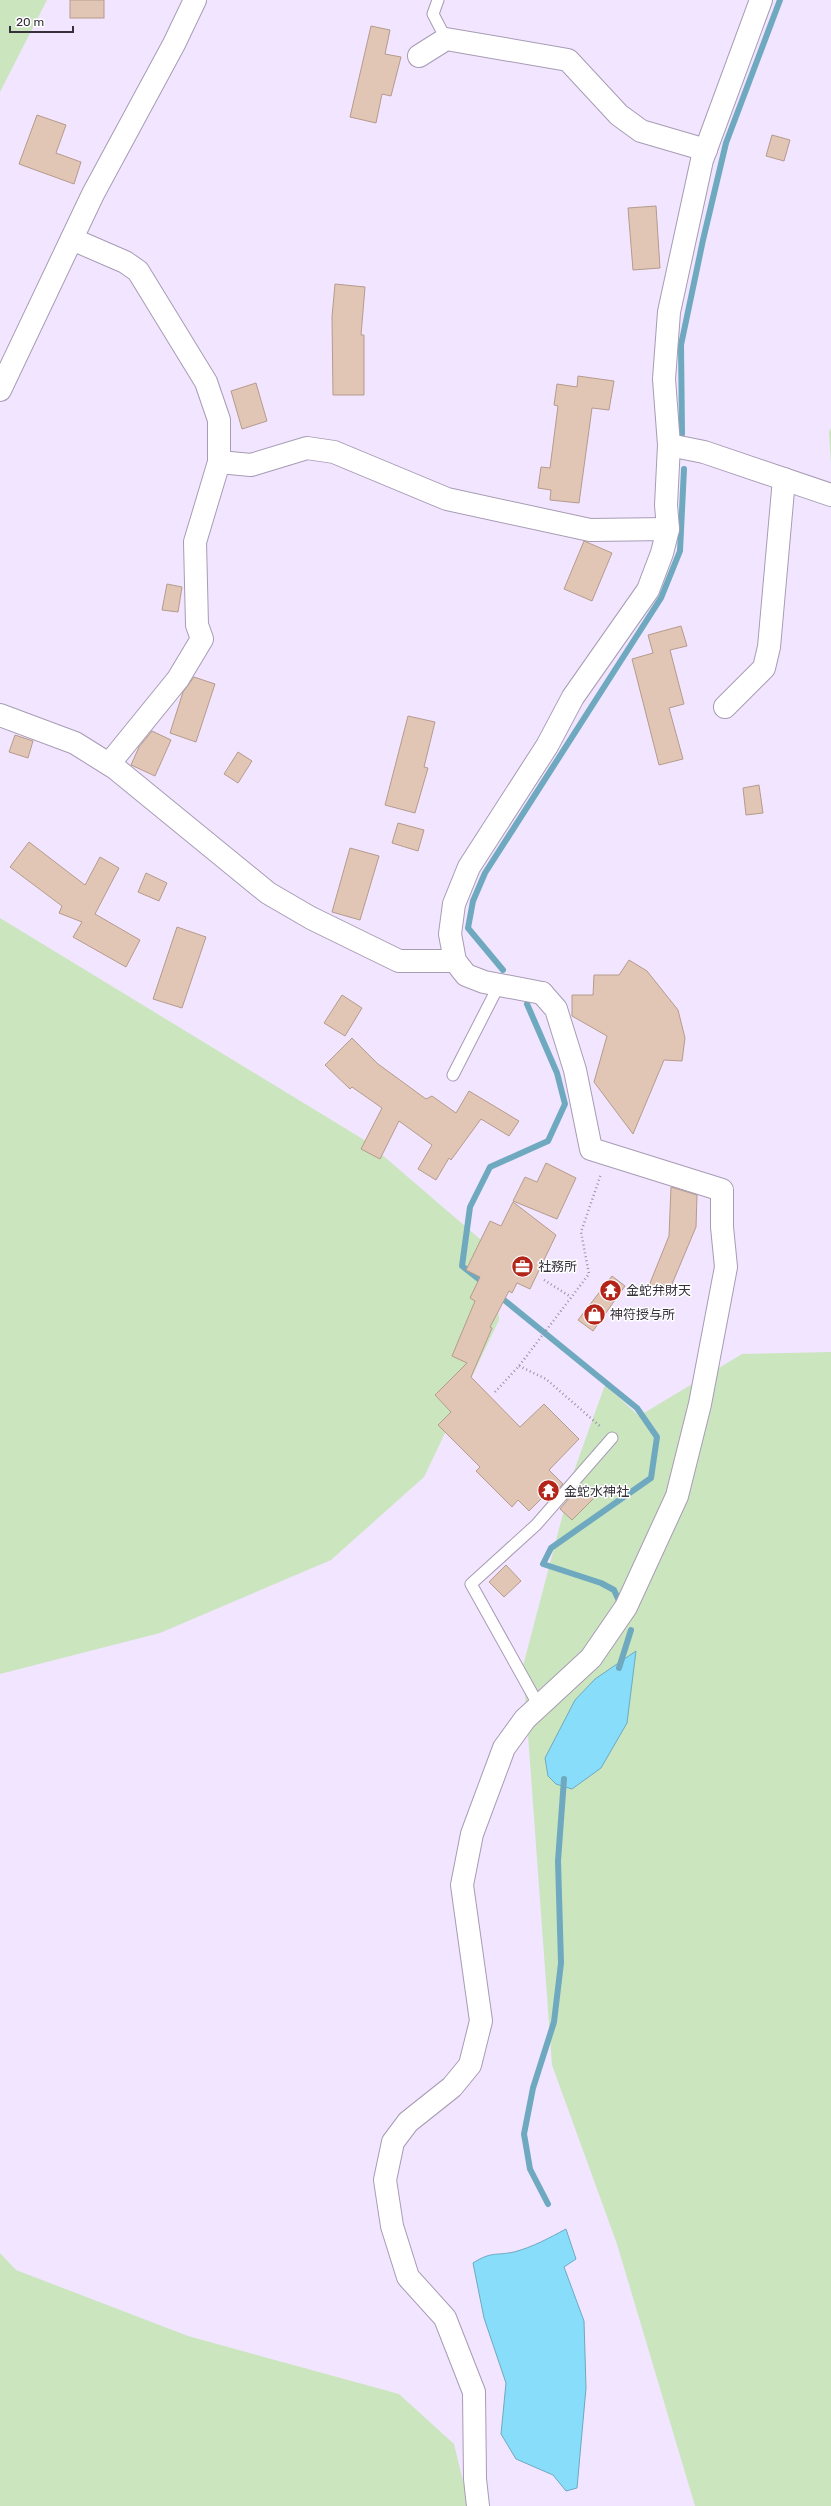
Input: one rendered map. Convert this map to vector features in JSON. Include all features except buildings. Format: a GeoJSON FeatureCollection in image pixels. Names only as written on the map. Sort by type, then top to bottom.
{"type":"FeatureCollection","features":[{"type":"Feature","properties":{"kind":"street"},"geometry":{"type":"LineString","coordinates":[[0,390],[72,239],[195,0]]}},
{"type":"Feature","properties":{"kind":"street"},"geometry":{"type":"LineString","coordinates":[[478,2506],[475,2479],[474,2392],[445,2318],[408,2277],[392,2226],[384,2180],[393,2142],[408,2122],[452,2087],[470,2065],[481,2021],[462,1885],[472,1834],[504,1748],[525,1719],[591,1658],[626,1606],[677,1496],[700,1404],[726,1267],[722,1227],[722,1190],[591,1149],[575,1070],[556,1009],[542,993],[484,982],[466,975],[455,961],[450,934],[454,904],[469,867],[547,746],[573,697],[648,590],[662,553],[668,529],[666,505],[669,445],[664,379],[669,312],[706,150],[761,0]]}},
{"type":"Feature","properties":{"kind":"street"},"geometry":{"type":"LineString","coordinates":[[419,56],[446,39],[568,60],[619,115],[642,132],[706,150]]}},
{"type":"Feature","properties":{"kind":"street"},"geometry":{"type":"LineString","coordinates":[[72,239],[125,262],[138,271],[206,382],[219,420],[219,462],[195,542],[197,625],[202,639],[178,679],[109,764]]}},
{"type":"Feature","properties":{"kind":"street"},"geometry":{"type":"LineString","coordinates":[[669,445],[704,452],[831,495]]}},
{"type":"Feature","properties":{"kind":"street"},"geometry":{"type":"LineString","coordinates":[[219,462],[251,465],[307,448],[334,452],[447,498],[590,530],[668,529]]}},
{"type":"Feature","properties":{"kind":"street"},"geometry":{"type":"LineString","coordinates":[[725,707],[764,668],[769,647],[784,479]]}},
{"type":"Feature","properties":{"kind":"street"},"geometry":{"type":"LineString","coordinates":[[0,715],[75,743],[109,764],[268,893],[305,914],[399,961],[455,961]]}},
{"type":"Feature","properties":{"kind":"lane"},"geometry":{"type":"LineString","coordinates":[[438,0],[433,14],[446,39]]}},
{"type":"Feature","properties":{"kind":"lane"},"geometry":{"type":"LineString","coordinates":[[453,1075],[499,985]]}},
{"type":"Feature","properties":{"kind":"lane"},"geometry":{"type":"LineString","coordinates":[[539,1706],[471,1584],[536,1525],[612,1438]]}},
{"type":"Feature","properties":{"kind":"path"},"geometry":{"type":"LineString","coordinates":[[495,1392],[519,1366],[589,1274],[581,1232],[607,1155]]}},
{"type":"Feature","properties":{"kind":"path"},"geometry":{"type":"LineString","coordinates":[[544,1280],[571,1297]]}},
{"type":"Feature","properties":{"kind":"path"},"geometry":{"type":"LineString","coordinates":[[519,1366],[546,1379],[612,1438]]}},
{"type":"Feature","properties":{"kind":"green space"},"geometry":{"type":"Polygon","coordinates":[[[0,0],[47,0],[0,92],[0,0]]]}},
{"type":"Feature","properties":{"kind":"green space"},"geometry":{"type":"Polygon","coordinates":[[[831,428],[831,464],[829,432],[831,428]]]}},
{"type":"Feature","properties":{"kind":"green space"},"geometry":{"type":"Polygon","coordinates":[[[0,918],[366,1141],[494,1251],[499,1320],[424,1477],[331,1560],[160,1633],[0,1674],[0,918]]]}},
{"type":"Feature","properties":{"kind":"green space"},"geometry":{"type":"Polygon","coordinates":[[[831,1352],[831,2506],[695,2506],[617,2244],[552,2065],[523,1666],[575,1468],[605,1385],[639,1416],[742,1354],[831,1352]]]}},
{"type":"Feature","properties":{"kind":"green space"},"geometry":{"type":"Polygon","coordinates":[[[0,2253],[16,2270],[188,2336],[399,2394],[454,2444],[469,2506],[0,2506],[0,2253]]]}},
{"type":"Feature","properties":{"kind":"water"},"geometry":{"type":"Polygon","coordinates":[[[636,1651],[627,1723],[601,1768],[572,1789],[556,1784],[548,1776],[545,1758],[575,1700],[595,1679],[636,1651]]]}},
{"type":"Feature","properties":{"kind":"water"},"geometry":{"type":"Polygon","coordinates":[[[566,2229],[576,2259],[564,2267],[584,2321],[586,2388],[577,2488],[566,2491],[553,2475],[516,2459],[501,2434],[506,2383],[484,2318],[473,2263],[489,2255],[514,2252],[528,2248],[566,2229]]]}},
{"type":"Feature","properties":{"kind":"waterway"},"geometry":{"type":"LineString","coordinates":[[682,434],[681,345],[703,240],[726,143],[780,0]]}},
{"type":"Feature","properties":{"kind":"waterway"},"geometry":{"type":"LineString","coordinates":[[503,970],[468,928],[473,901],[485,873],[661,598],[680,551],[684,469]]}},
{"type":"Feature","properties":{"kind":"waterway"},"geometry":{"type":"LineString","coordinates":[[485,1284],[462,1266],[470,1207],[490,1167],[548,1141],[565,1104],[557,1073],[527,1004]]}},
{"type":"Feature","properties":{"kind":"waterway"},"geometry":{"type":"LineString","coordinates":[[498,1295],[637,1408],[657,1437],[651,1478],[551,1548],[543,1564],[601,1583],[614,1590],[620,1603]]}},
{"type":"Feature","properties":{"kind":"waterway"},"geometry":{"type":"LineString","coordinates":[[619,1668],[631,1630]]}},
{"type":"Feature","properties":{"kind":"waterway"},"geometry":{"type":"LineString","coordinates":[[548,2204],[530,2169],[524,2134],[533,2088],[554,2022],[561,1963],[558,1861],[564,1779]]}},
{"type":"Feature","properties":{"kind":"place","name":"社務所"},"geometry":{"type":"Point","coordinates":[523,1266]}},
{"type":"Feature","properties":{"kind":"place","name":"金蛇弁財天"},"geometry":{"type":"Point","coordinates":[611,1290]}},
{"type":"Feature","properties":{"kind":"place","name":"神符授与所"},"geometry":{"type":"Point","coordinates":[595,1314]}},
{"type":"Feature","properties":{"kind":"place","name":"金蛇水神社"},"geometry":{"type":"Point","coordinates":[549,1491]}}]}
